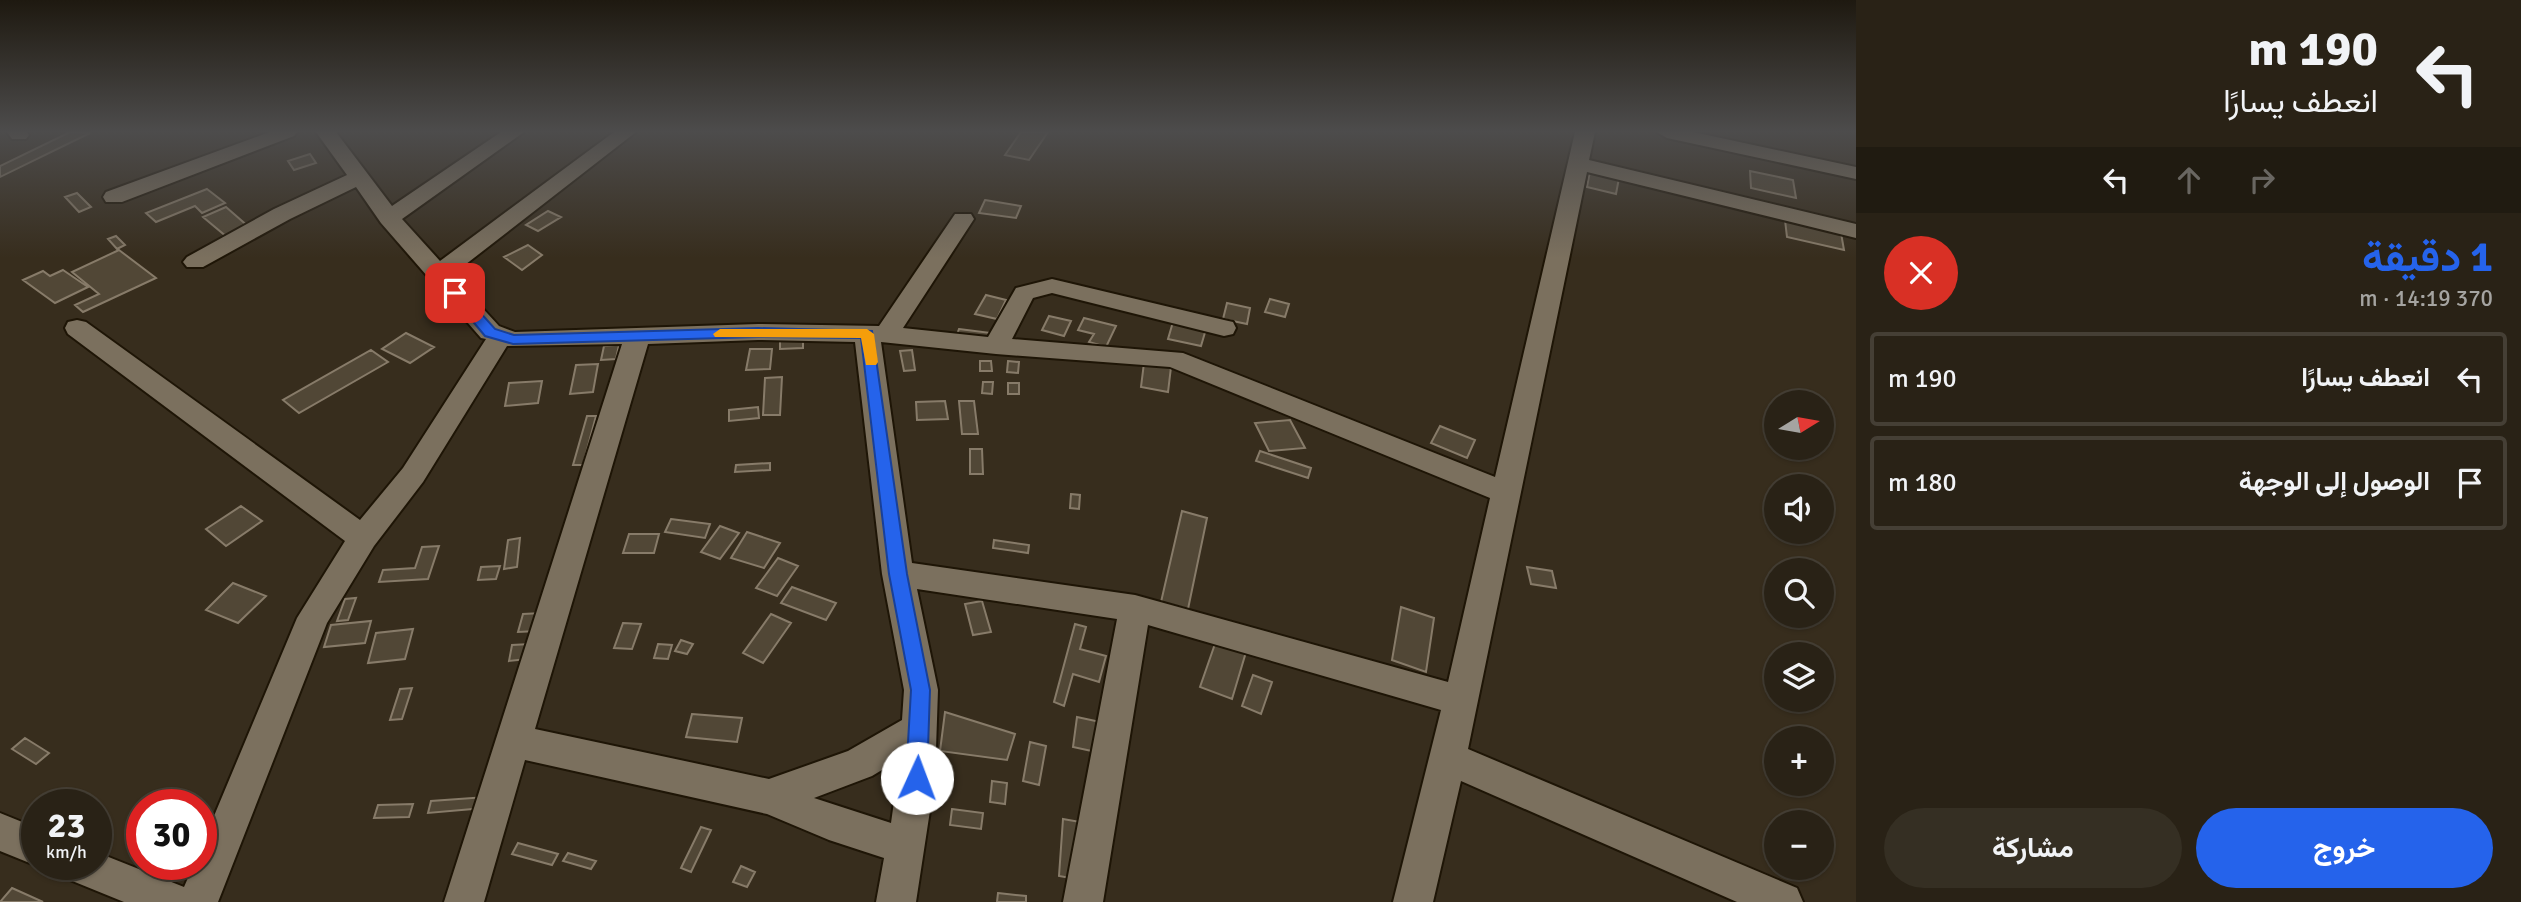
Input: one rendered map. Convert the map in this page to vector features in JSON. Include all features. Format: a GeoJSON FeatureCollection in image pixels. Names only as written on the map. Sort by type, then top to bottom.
{"type":"FeatureCollection","features":[{"type":"Feature","properties":{"kind":"street"},"geometry":{"type":"LineString","coordinates":[[114,197],[175,174]]}},
{"type":"Feature","properties":{"kind":"street"},"geometry":{"type":"LineString","coordinates":[[355,174],[389,218],[490,332],[513,340],[758,332],[876,334],[1174,359],[1506,493]]}},
{"type":"Feature","properties":{"kind":"street"},"geometry":{"type":"LineString","coordinates":[[389,218],[453,174]]}},
{"type":"Feature","properties":{"kind":"street"},"geometry":{"type":"LineString","coordinates":[[438,274],[570,174]]}},
{"type":"Feature","properties":{"kind":"street"},"geometry":{"type":"LineString","coordinates":[[1413,902],[1461,701],[1576,174]]}},
{"type":"Feature","properties":{"kind":"street"},"geometry":{"type":"LineString","coordinates":[[1620,174],[1856,231]]}},
{"type":"Feature","properties":{"kind":"street"},"geometry":{"type":"LineString","coordinates":[[195,262],[282,214],[358,178]]}},
{"type":"Feature","properties":{"kind":"street"},"geometry":{"type":"LineString","coordinates":[[896,902],[917,778],[921,690],[898,574],[876,334],[963,219]]}},
{"type":"Feature","properties":{"kind":"street"},"geometry":{"type":"LineString","coordinates":[[996,346],[1024,293],[1052,286],[1224,328]]}},
{"type":"Feature","properties":{"kind":"street"},"geometry":{"type":"LineString","coordinates":[[77,328],[363,538]]}},
{"type":"Feature","properties":{"kind":"street"},"geometry":{"type":"LineString","coordinates":[[198,902],[313,618],[363,538],[413,475],[501,336]]}},
{"type":"Feature","properties":{"kind":"street"},"geometry":{"type":"LineString","coordinates":[[464,902],[636,337]]}},
{"type":"Feature","properties":{"kind":"street"},"geometry":{"type":"LineString","coordinates":[[898,574],[1135,608],[1461,701]]}},
{"type":"Feature","properties":{"kind":"street"},"geometry":{"type":"LineString","coordinates":[[1083,902],[1135,608]]}},
{"type":"Feature","properties":{"kind":"street"},"geometry":{"type":"LineString","coordinates":[[769,797],[859,764],[919,729]]}},
{"type":"Feature","properties":{"kind":"street"},"geometry":{"type":"LineString","coordinates":[[513,741],[769,797],[829,822],[905,846]]}},
{"type":"Feature","properties":{"kind":"street"},"geometry":{"type":"LineString","coordinates":[[1448,758],[1783,902]]}},
{"type":"Feature","properties":{"kind":"street"},"geometry":{"type":"LineString","coordinates":[[0,832],[21,841]]}},
{"type":"Feature","properties":{"kind":"street"},"geometry":{"type":"LineString","coordinates":[[112,877],[172,902]]}},
{"type":"Feature","properties":{"kind":"building"},"geometry":{"type":"Polygon","coordinates":[[[1589,174],[1619,178],[1616,194],[1587,187],[1589,174]]]}},
{"type":"Feature","properties":{"kind":"building"},"geometry":{"type":"Polygon","coordinates":[[[1750,174],[1793,180],[1796,198],[1751,188],[1750,174]]]}},
{"type":"Feature","properties":{"kind":"building"},"geometry":{"type":"Polygon","coordinates":[[[207,189],[225,203],[202,213],[195,206],[156,222],[146,213],[207,189]]]}},
{"type":"Feature","properties":{"kind":"building"},"geometry":{"type":"Polygon","coordinates":[[[77,193],[91,207],[79,212],[65,197],[77,193]]]}},
{"type":"Feature","properties":{"kind":"building"},"geometry":{"type":"Polygon","coordinates":[[[985,200],[1021,206],[1016,218],[979,213],[985,200]]]}},
{"type":"Feature","properties":{"kind":"building"},"geometry":{"type":"Polygon","coordinates":[[[226,207],[250,228],[227,237],[203,217],[226,207]]]}},
{"type":"Feature","properties":{"kind":"building"},"geometry":{"type":"Polygon","coordinates":[[[548,211],[561,217],[538,231],[526,225],[548,211]]]}},
{"type":"Feature","properties":{"kind":"building"},"geometry":{"type":"Polygon","coordinates":[[[1785,220],[1841,233],[1844,250],[1787,237],[1785,220]]]}},
{"type":"Feature","properties":{"kind":"building"},"geometry":{"type":"Polygon","coordinates":[[[116,236],[125,245],[117,249],[108,239],[116,236]]]}},
{"type":"Feature","properties":{"kind":"building"},"geometry":{"type":"Polygon","coordinates":[[[528,245],[542,255],[522,270],[504,257],[528,245]]]}},
{"type":"Feature","properties":{"kind":"building"},"geometry":{"type":"Polygon","coordinates":[[[119,250],[156,278],[83,312],[75,305],[99,294],[72,272],[119,250]]]}},
{"type":"Feature","properties":{"kind":"building"},"geometry":{"type":"Polygon","coordinates":[[[63,270],[88,287],[55,303],[23,280],[43,271],[50,276],[63,270]]]}},
{"type":"Feature","properties":{"kind":"building"},"geometry":{"type":"Polygon","coordinates":[[[986,295],[1006,300],[997,319],[975,314],[986,295]]]}},
{"type":"Feature","properties":{"kind":"building"},"geometry":{"type":"Polygon","coordinates":[[[1270,299],[1289,304],[1285,317],[1265,312],[1270,299]]]}},
{"type":"Feature","properties":{"kind":"building"},"geometry":{"type":"Polygon","coordinates":[[[1227,303],[1250,308],[1247,324],[1223,319],[1227,303]]]}},
{"type":"Feature","properties":{"kind":"building"},"geometry":{"type":"Polygon","coordinates":[[[1049,316],[1071,321],[1064,336],[1042,330],[1049,316]]]}},
{"type":"Feature","properties":{"kind":"building"},"geometry":{"type":"Polygon","coordinates":[[[1084,318],[1116,326],[1106,347],[1089,342],[1094,334],[1078,330],[1084,318]]]}},
{"type":"Feature","properties":{"kind":"building"},"geometry":{"type":"Polygon","coordinates":[[[1173,322],[1206,329],[1201,346],[1168,339],[1173,322]]]}},
{"type":"Feature","properties":{"kind":"building"},"geometry":{"type":"Polygon","coordinates":[[[959,329],[991,333],[988,342],[956,337],[959,329]]]}},
{"type":"Feature","properties":{"kind":"building"},"geometry":{"type":"Polygon","coordinates":[[[406,333],[434,347],[410,363],[382,349],[406,333]]]}},
{"type":"Feature","properties":{"kind":"building"},"geometry":{"type":"Polygon","coordinates":[[[780,339],[803,339],[803,348],[780,349],[780,339]]]}},
{"type":"Feature","properties":{"kind":"building"},"geometry":{"type":"Polygon","coordinates":[[[619,345],[616,359],[601,360],[604,346],[619,345]]]}},
{"type":"Feature","properties":{"kind":"building"},"geometry":{"type":"Polygon","coordinates":[[[750,349],[772,349],[770,369],[746,370],[750,349]]]}},
{"type":"Feature","properties":{"kind":"building"},"geometry":{"type":"Polygon","coordinates":[[[371,350],[388,362],[299,413],[283,400],[371,350]]]}},
{"type":"Feature","properties":{"kind":"building"},"geometry":{"type":"Polygon","coordinates":[[[912,350],[915,370],[904,371],[900,351],[912,350]]]}},
{"type":"Feature","properties":{"kind":"building"},"geometry":{"type":"Polygon","coordinates":[[[980,361],[991,361],[992,371],[980,371],[980,361]]]}},
{"type":"Feature","properties":{"kind":"building"},"geometry":{"type":"Polygon","coordinates":[[[1008,361],[1019,362],[1018,373],[1007,372],[1008,361]]]}},
{"type":"Feature","properties":{"kind":"building"},"geometry":{"type":"Polygon","coordinates":[[[1144,363],[1171,367],[1168,392],[1141,387],[1144,363]]]}},
{"type":"Feature","properties":{"kind":"building"},"geometry":{"type":"Polygon","coordinates":[[[598,364],[593,392],[570,394],[576,365],[598,364]]]}},
{"type":"Feature","properties":{"kind":"building"},"geometry":{"type":"Polygon","coordinates":[[[782,377],[780,415],[763,415],[765,378],[782,377]]]}},
{"type":"Feature","properties":{"kind":"building"},"geometry":{"type":"Polygon","coordinates":[[[542,381],[538,403],[505,406],[509,383],[542,381]]]}},
{"type":"Feature","properties":{"kind":"building"},"geometry":{"type":"Polygon","coordinates":[[[983,382],[993,382],[992,394],[982,393],[983,382]]]}},
{"type":"Feature","properties":{"kind":"building"},"geometry":{"type":"Polygon","coordinates":[[[1008,383],[1019,383],[1019,394],[1008,394],[1008,383]]]}},
{"type":"Feature","properties":{"kind":"building"},"geometry":{"type":"Polygon","coordinates":[[[945,401],[948,419],[917,420],[916,402],[945,401]]]}},
{"type":"Feature","properties":{"kind":"building"},"geometry":{"type":"Polygon","coordinates":[[[959,401],[974,401],[978,434],[962,434],[959,401]]]}},
{"type":"Feature","properties":{"kind":"building"},"geometry":{"type":"Polygon","coordinates":[[[758,407],[759,418],[729,421],[729,410],[758,407]]]}},
{"type":"Feature","properties":{"kind":"building"},"geometry":{"type":"Polygon","coordinates":[[[587,416],[596,416],[583,465],[573,465],[587,416]]]}},
{"type":"Feature","properties":{"kind":"building"},"geometry":{"type":"Polygon","coordinates":[[[1290,420],[1305,448],[1269,451],[1255,423],[1290,420]]]}},
{"type":"Feature","properties":{"kind":"building"},"geometry":{"type":"Polygon","coordinates":[[[1440,426],[1475,440],[1467,458],[1431,443],[1440,426]]]}},
{"type":"Feature","properties":{"kind":"building"},"geometry":{"type":"Polygon","coordinates":[[[970,449],[982,449],[983,474],[970,474],[970,449]]]}},
{"type":"Feature","properties":{"kind":"building"},"geometry":{"type":"Polygon","coordinates":[[[1260,451],[1311,468],[1308,478],[1256,461],[1260,451]]]}},
{"type":"Feature","properties":{"kind":"building"},"geometry":{"type":"Polygon","coordinates":[[[770,463],[770,470],[735,472],[736,465],[770,463]]]}},
{"type":"Feature","properties":{"kind":"building"},"geometry":{"type":"Polygon","coordinates":[[[1071,494],[1080,495],[1079,509],[1070,508],[1071,494]]]}},
{"type":"Feature","properties":{"kind":"building"},"geometry":{"type":"Polygon","coordinates":[[[241,506],[262,521],[226,546],[206,529],[241,506]]]}},
{"type":"Feature","properties":{"kind":"building"},"geometry":{"type":"Polygon","coordinates":[[[1182,511],[1207,518],[1188,609],[1161,602],[1182,511]]]}},
{"type":"Feature","properties":{"kind":"building"},"geometry":{"type":"Polygon","coordinates":[[[671,519],[710,524],[705,538],[665,532],[671,519]]]}},
{"type":"Feature","properties":{"kind":"building"},"geometry":{"type":"Polygon","coordinates":[[[720,526],[739,533],[720,559],[701,552],[720,526]]]}},
{"type":"Feature","properties":{"kind":"building"},"geometry":{"type":"Polygon","coordinates":[[[747,532],[780,543],[764,568],[731,558],[747,532]]]}},
{"type":"Feature","properties":{"kind":"building"},"geometry":{"type":"Polygon","coordinates":[[[629,534],[659,534],[654,553],[623,553],[629,534]]]}},
{"type":"Feature","properties":{"kind":"building"},"geometry":{"type":"Polygon","coordinates":[[[520,538],[517,567],[504,569],[508,540],[520,538]]]}},
{"type":"Feature","properties":{"kind":"building"},"geometry":{"type":"Polygon","coordinates":[[[994,540],[1029,545],[1028,553],[993,548],[994,540]]]}},
{"type":"Feature","properties":{"kind":"building"},"geometry":{"type":"Polygon","coordinates":[[[439,546],[428,579],[379,582],[383,570],[415,568],[422,547],[439,546]]]}},
{"type":"Feature","properties":{"kind":"building"},"geometry":{"type":"Polygon","coordinates":[[[778,558],[798,566],[777,596],[756,588],[778,558]]]}},
{"type":"Feature","properties":{"kind":"building"},"geometry":{"type":"Polygon","coordinates":[[[500,566],[496,579],[478,580],[481,567],[500,566]]]}},
{"type":"Feature","properties":{"kind":"building"},"geometry":{"type":"Polygon","coordinates":[[[1527,567],[1552,571],[1556,588],[1531,584],[1527,567]]]}},
{"type":"Feature","properties":{"kind":"building"},"geometry":{"type":"Polygon","coordinates":[[[233,583],[266,596],[238,623],[206,610],[233,583]]]}},
{"type":"Feature","properties":{"kind":"building"},"geometry":{"type":"Polygon","coordinates":[[[792,587],[836,603],[826,620],[781,603],[792,587]]]}},
{"type":"Feature","properties":{"kind":"building"},"geometry":{"type":"Polygon","coordinates":[[[356,598],[348,620],[337,621],[345,599],[356,598]]]}},
{"type":"Feature","properties":{"kind":"building"},"geometry":{"type":"Polygon","coordinates":[[[982,601],[991,632],[973,635],[965,604],[982,601]]]}},
{"type":"Feature","properties":{"kind":"building"},"geometry":{"type":"Polygon","coordinates":[[[1401,607],[1434,618],[1426,672],[1392,660],[1401,607]]]}},
{"type":"Feature","properties":{"kind":"building"},"geometry":{"type":"Polygon","coordinates":[[[542,613],[537,631],[518,632],[523,614],[542,613]]]}},
{"type":"Feature","properties":{"kind":"building"},"geometry":{"type":"Polygon","coordinates":[[[771,614],[791,623],[763,663],[743,653],[771,614]]]}},
{"type":"Feature","properties":{"kind":"building"},"geometry":{"type":"Polygon","coordinates":[[[371,621],[365,643],[324,647],[331,625],[371,621]]]}},
{"type":"Feature","properties":{"kind":"building"},"geometry":{"type":"Polygon","coordinates":[[[623,623],[641,624],[632,649],[614,648],[623,623]]]}},
{"type":"Feature","properties":{"kind":"building"},"geometry":{"type":"Polygon","coordinates":[[[1075,624],[1086,627],[1080,649],[1106,656],[1099,682],[1073,674],[1064,706],[1054,702],[1075,624]]]}},
{"type":"Feature","properties":{"kind":"building"},"geometry":{"type":"Polygon","coordinates":[[[413,629],[405,659],[368,663],[376,633],[413,629]]]}},
{"type":"Feature","properties":{"kind":"building"},"geometry":{"type":"Polygon","coordinates":[[[681,640],[693,644],[687,654],[675,651],[681,640]]]}},
{"type":"Feature","properties":{"kind":"building"},"geometry":{"type":"Polygon","coordinates":[[[1216,641],[1246,652],[1232,699],[1200,687],[1216,641]]]}},
{"type":"Feature","properties":{"kind":"building"},"geometry":{"type":"Polygon","coordinates":[[[530,644],[527,659],[509,661],[512,645],[530,644]]]}},
{"type":"Feature","properties":{"kind":"building"},"geometry":{"type":"Polygon","coordinates":[[[658,644],[672,645],[668,659],[654,658],[658,644]]]}},
{"type":"Feature","properties":{"kind":"building"},"geometry":{"type":"Polygon","coordinates":[[[1253,675],[1272,682],[1261,714],[1242,706],[1253,675]]]}},
{"type":"Feature","properties":{"kind":"building"},"geometry":{"type":"Polygon","coordinates":[[[412,688],[402,719],[390,720],[400,689],[412,688]]]}},
{"type":"Feature","properties":{"kind":"building"},"geometry":{"type":"Polygon","coordinates":[[[945,712],[1015,734],[1007,760],[940,751],[945,712]]]}},
{"type":"Feature","properties":{"kind":"building"},"geometry":{"type":"Polygon","coordinates":[[[692,714],[742,718],[737,742],[686,737],[692,714]]]}},
{"type":"Feature","properties":{"kind":"building"},"geometry":{"type":"Polygon","coordinates":[[[1077,717],[1105,723],[1101,753],[1073,747],[1077,717]]]}},
{"type":"Feature","properties":{"kind":"building"},"geometry":{"type":"Polygon","coordinates":[[[25,738],[49,753],[36,764],[12,749],[25,738]]]}},
{"type":"Feature","properties":{"kind":"building"},"geometry":{"type":"Polygon","coordinates":[[[1030,742],[1046,746],[1039,785],[1023,781],[1030,742]]]}},
{"type":"Feature","properties":{"kind":"building"},"geometry":{"type":"Polygon","coordinates":[[[939,778],[948,779],[946,798],[937,797],[939,778]]]}},
{"type":"Feature","properties":{"kind":"building"},"geometry":{"type":"Polygon","coordinates":[[[992,781],[1007,783],[1005,804],[990,802],[992,781]]]}},
{"type":"Feature","properties":{"kind":"building"},"geometry":{"type":"Polygon","coordinates":[[[486,797],[484,808],[428,813],[431,801],[486,797]]]}},
{"type":"Feature","properties":{"kind":"building"},"geometry":{"type":"Polygon","coordinates":[[[413,804],[409,817],[374,818],[378,805],[413,804]]]}},
{"type":"Feature","properties":{"kind":"building"},"geometry":{"type":"Polygon","coordinates":[[[952,809],[983,813],[981,829],[950,825],[952,809]]]}},
{"type":"Feature","properties":{"kind":"building"},"geometry":{"type":"Polygon","coordinates":[[[1063,819],[1086,823],[1082,880],[1059,876],[1063,819]]]}},
{"type":"Feature","properties":{"kind":"building"},"geometry":{"type":"Polygon","coordinates":[[[701,827],[711,830],[691,872],[681,868],[701,827]]]}},
{"type":"Feature","properties":{"kind":"building"},"geometry":{"type":"Polygon","coordinates":[[[518,843],[558,854],[552,865],[512,854],[518,843]]]}},
{"type":"Feature","properties":{"kind":"building"},"geometry":{"type":"Polygon","coordinates":[[[568,853],[596,861],[591,869],[563,861],[568,853]]]}},
{"type":"Feature","properties":{"kind":"building"},"geometry":{"type":"Polygon","coordinates":[[[741,866],[755,872],[747,887],[733,882],[741,866]]]}},
{"type":"Feature","properties":{"kind":"building"},"geometry":{"type":"Polygon","coordinates":[[[12,888],[43,902],[0,902],[12,888]]]}},
{"type":"Feature","properties":{"kind":"building"},"geometry":{"type":"Polygon","coordinates":[[[998,893],[1026,896],[1026,902],[997,902],[998,893]]]}},
{"type":"Feature","properties":{"kind":"slow traffic"},"geometry":{"type":"LineString","coordinates":[[720,334],[867,334],[871,362]]}},
{"type":"Feature","properties":{"kind":"route"},"geometry":{"type":"LineString","coordinates":[[455,293],[490,332],[513,340],[758,332],[867,334],[898,574],[921,690],[917,778]]}}]}
